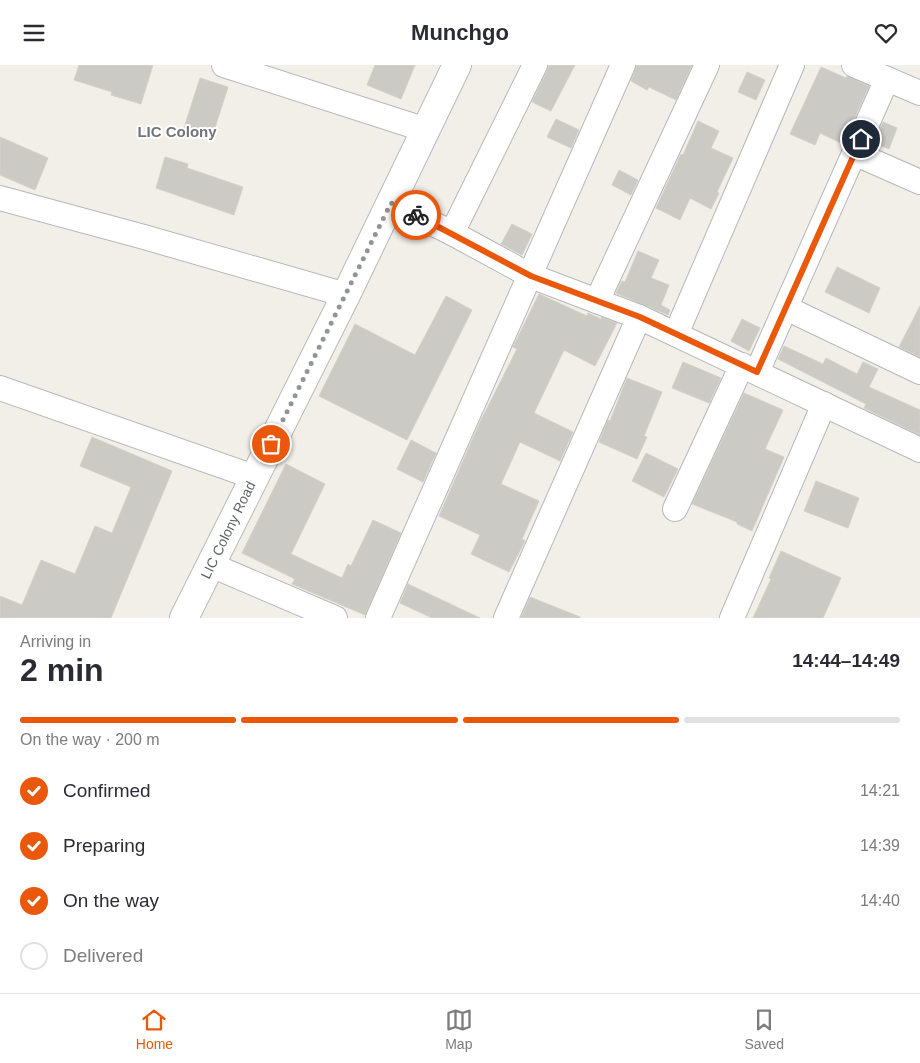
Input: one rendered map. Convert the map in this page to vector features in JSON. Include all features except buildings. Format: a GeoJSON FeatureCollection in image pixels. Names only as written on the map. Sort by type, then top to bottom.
{"type":"FeatureCollection","features":[{"type":"Feature","properties":{"kind":"main road","name":"LIC Colony Road"},"geometry":{"type":"LineString","coordinates":[[184,618],[346,295],[457,65]]}},
{"type":"Feature","properties":{"kind":"street"},"geometry":{"type":"LineString","coordinates":[[224,65],[426,131]]}},
{"type":"Feature","properties":{"kind":"street"},"geometry":{"type":"LineString","coordinates":[[452,233],[534,65]]}},
{"type":"Feature","properties":{"kind":"street"},"geometry":{"type":"LineString","coordinates":[[378,618],[623,65]]}},
{"type":"Feature","properties":{"kind":"street"},"geometry":{"type":"LineString","coordinates":[[597,301],[707,65]]}},
{"type":"Feature","properties":{"kind":"street"},"geometry":{"type":"LineString","coordinates":[[676,334],[792,65]]}},
{"type":"Feature","properties":{"kind":"street"},"geometry":{"type":"LineString","coordinates":[[854,65],[920,93]]}},
{"type":"Feature","properties":{"kind":"street"},"geometry":{"type":"LineString","coordinates":[[675,509],[749,369],[786,308],[887,79]]}},
{"type":"Feature","properties":{"kind":"street"},"geometry":{"type":"LineString","coordinates":[[854,153],[920,182]]}},
{"type":"Feature","properties":{"kind":"street"},"geometry":{"type":"LineString","coordinates":[[0,198],[346,295]]}},
{"type":"Feature","properties":{"kind":"street"},"geometry":{"type":"LineString","coordinates":[[391,203],[452,233],[531,276],[640,317],[920,450]]}},
{"type":"Feature","properties":{"kind":"street"},"geometry":{"type":"LineString","coordinates":[[786,308],[920,372]]}},
{"type":"Feature","properties":{"kind":"street"},"geometry":{"type":"LineString","coordinates":[[506,618],[640,317]]}},
{"type":"Feature","properties":{"kind":"street"},"geometry":{"type":"LineString","coordinates":[[0,388],[254,477]]}},
{"type":"Feature","properties":{"kind":"street"},"geometry":{"type":"LineString","coordinates":[[732,618],[824,404]]}},
{"type":"Feature","properties":{"kind":"street"},"geometry":{"type":"LineString","coordinates":[[211,565],[335,618]]}},
{"type":"Feature","properties":{"kind":"way so far"},"geometry":{"type":"LineString","coordinates":[[271,444],[391,203],[416,215]]}},
{"type":"Feature","properties":{"kind":"district","name":"LIC Colony"},"geometry":{"type":"Point","coordinates":[177,131]}},
{"type":"Feature","properties":{"kind":"route"},"geometry":{"type":"LineString","coordinates":[[416,215],[531,276],[640,317],[757,372],[861,139]]}}]}
